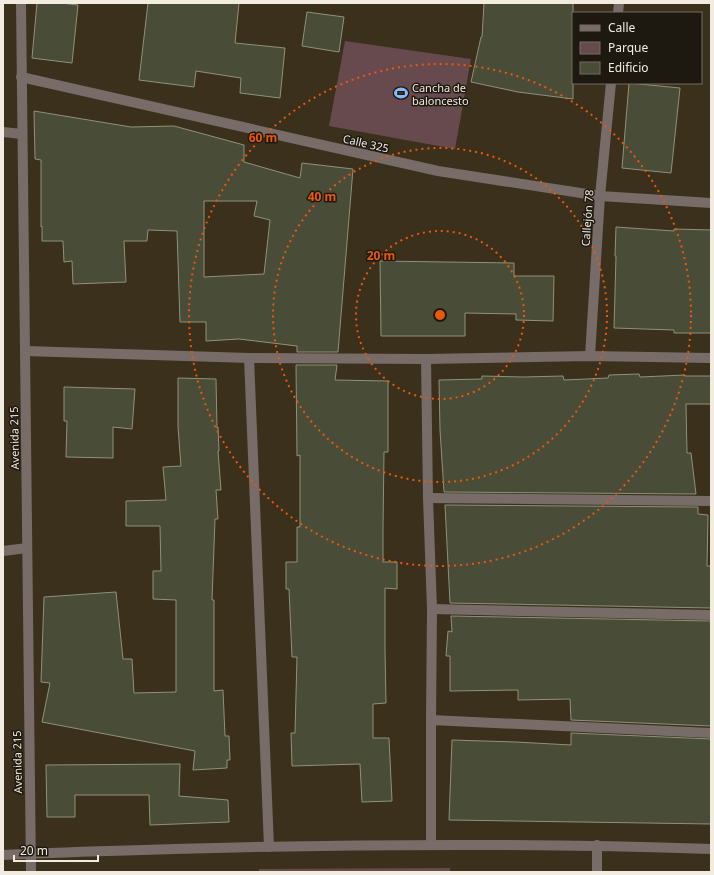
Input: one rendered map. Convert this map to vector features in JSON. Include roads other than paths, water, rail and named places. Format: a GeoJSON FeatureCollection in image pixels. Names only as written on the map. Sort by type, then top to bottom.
{"type":"FeatureCollection","features":[{"type":"Feature","properties":{"kind":"street","name":"Avenida 215"},"geometry":{"type":"LineString","coordinates":[[21,3],[31,872]]}},
{"type":"Feature","properties":{"kind":"street","name":"Calle 325"},"geometry":{"type":"LineString","coordinates":[[21,77],[438,171],[600,196],[711,203]]}},
{"type":"Feature","properties":{"kind":"street","name":"Callejón 78"},"geometry":{"type":"LineString","coordinates":[[590,356],[600,196],[611,84]]}},
{"type":"Feature","properties":{"kind":"street"},"geometry":{"type":"LineString","coordinates":[[3,132],[22,134]]}},
{"type":"Feature","properties":{"kind":"street"},"geometry":{"type":"LineString","coordinates":[[25,350],[249,358],[426,359],[590,356],[711,358]]}},
{"type":"Feature","properties":{"kind":"street"},"geometry":{"type":"LineString","coordinates":[[249,358],[269,847]]}},
{"type":"Feature","properties":{"kind":"street"},"geometry":{"type":"LineString","coordinates":[[426,359],[428,498],[432,609],[431,845]]}},
{"type":"Feature","properties":{"kind":"street"},"geometry":{"type":"LineString","coordinates":[[428,498],[711,501]]}},
{"type":"Feature","properties":{"kind":"street"},"geometry":{"type":"LineString","coordinates":[[3,551],[27,548]]}},
{"type":"Feature","properties":{"kind":"street"},"geometry":{"type":"LineString","coordinates":[[432,609],[711,614]]}},
{"type":"Feature","properties":{"kind":"street"},"geometry":{"type":"LineString","coordinates":[[431,720],[711,733]]}},
{"type":"Feature","properties":{"kind":"street"},"geometry":{"type":"LineString","coordinates":[[3,855],[269,847],[431,845],[596,845],[711,849]]}},
{"type":"Feature","properties":{"kind":"street"},"geometry":{"type":"LineString","coordinates":[[596,845],[597,872]]}},
{"type":"Feature","properties":{"kind":"place","name":"Cancha de baloncesto"},"geometry":{"type":"Point","coordinates":[401,93]}}]}
